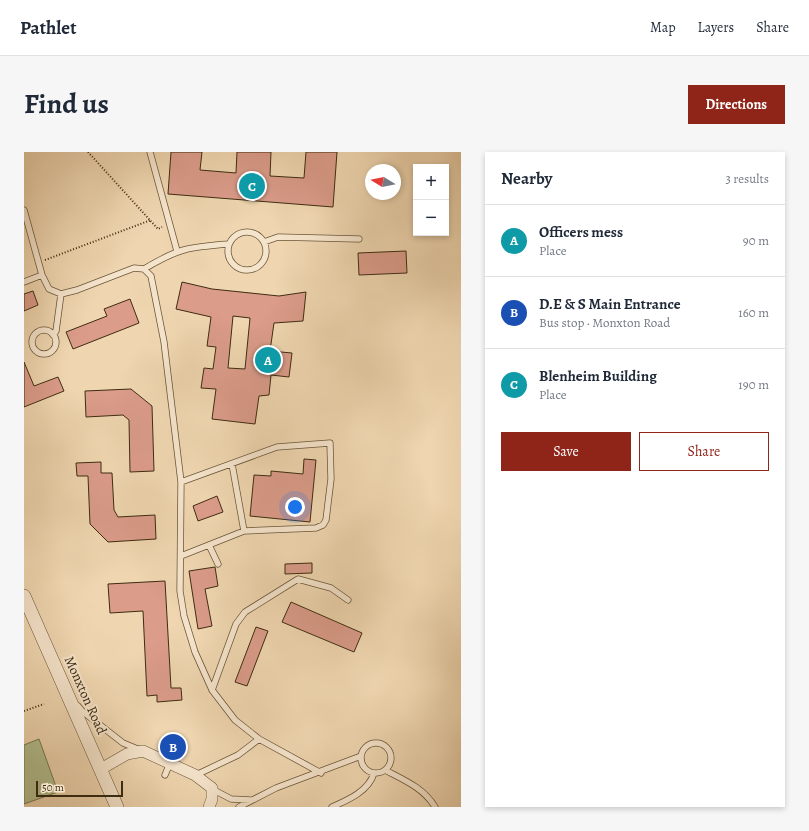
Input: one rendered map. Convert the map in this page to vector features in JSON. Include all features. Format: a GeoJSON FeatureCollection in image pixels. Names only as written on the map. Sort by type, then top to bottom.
{"type":"FeatureCollection","features":[{"type":"Feature","properties":{"kind":"street","name":"Monxton Road"},"geometry":{"type":"LineString","coordinates":[[24,596],[117,807]]}},
{"type":"Feature","properties":{"kind":"street"},"geometry":{"type":"LineString","coordinates":[[101,769],[127,754],[143,751],[196,775],[212,788],[212,799],[209,807]]}},
{"type":"Feature","properties":{"kind":"lane"},"geometry":{"type":"LineString","coordinates":[[150,152],[177,251]]}},
{"type":"Feature","properties":{"kind":"lane"},"geometry":{"type":"LineString","coordinates":[[24,210],[42,275],[49,289],[61,294],[77,290],[134,268],[144,270],[151,276],[164,342],[181,482],[180,591],[184,616],[195,652],[212,690],[235,720],[259,739],[321,773]]}},
{"type":"Feature","properties":{"kind":"lane"},"geometry":{"type":"LineString","coordinates":[[247,232],[254,233],[264,242],[266,250],[265,257],[256,268],[243,270],[232,263],[227,250],[234,236],[247,232]]}},
{"type":"Feature","properties":{"kind":"lane"},"geometry":{"type":"LineString","coordinates":[[264,242],[278,237],[359,239]]}},
{"type":"Feature","properties":{"kind":"lane"},"geometry":{"type":"LineString","coordinates":[[144,270],[163,257],[177,251],[202,246],[229,244]]}},
{"type":"Feature","properties":{"kind":"lane"},"geometry":{"type":"LineString","coordinates":[[24,282],[42,275]]}},
{"type":"Feature","properties":{"kind":"lane"},"geometry":{"type":"LineString","coordinates":[[53,335],[56,331],[61,294]]}},
{"type":"Feature","properties":{"kind":"lane"},"geometry":{"type":"LineString","coordinates":[[46,331],[53,335],[56,343],[50,352],[42,354],[34,348],[32,341],[39,332],[46,331]]}},
{"type":"Feature","properties":{"kind":"lane"},"geometry":{"type":"LineString","coordinates":[[181,482],[277,447],[330,443],[331,479],[326,520],[323,525],[316,528],[244,531],[181,556]]}},
{"type":"Feature","properties":{"kind":"lane"},"geometry":{"type":"LineString","coordinates":[[232,464],[244,531]]}},
{"type":"Feature","properties":{"kind":"lane"},"geometry":{"type":"LineString","coordinates":[[209,545],[218,564]]}},
{"type":"Feature","properties":{"kind":"lane"},"geometry":{"type":"LineString","coordinates":[[212,690],[236,624],[244,612],[298,578],[330,588],[348,600]]}},
{"type":"Feature","properties":{"kind":"lane"},"geometry":{"type":"LineString","coordinates":[[67,691],[82,711],[104,729],[122,743],[143,751]]}},
{"type":"Feature","properties":{"kind":"lane"},"geometry":{"type":"LineString","coordinates":[[196,775],[238,755],[259,739]]}},
{"type":"Feature","properties":{"kind":"lane"},"geometry":{"type":"LineString","coordinates":[[369,744],[382,744],[391,755],[390,763],[385,770],[374,773],[363,765],[361,756],[365,747],[369,744]]}},
{"type":"Feature","properties":{"kind":"lane"},"geometry":{"type":"LineString","coordinates":[[239,807],[276,788],[321,773],[361,756]]}},
{"type":"Feature","properties":{"kind":"lane"},"geometry":{"type":"LineString","coordinates":[[165,775],[170,763]]}},
{"type":"Feature","properties":{"kind":"lane"},"geometry":{"type":"LineString","coordinates":[[385,770],[414,786],[430,798],[435,807]]}},
{"type":"Feature","properties":{"kind":"lane"},"geometry":{"type":"LineString","coordinates":[[332,807],[351,799],[372,780],[374,773]]}},
{"type":"Feature","properties":{"kind":"lane"},"geometry":{"type":"LineString","coordinates":[[212,788],[223,796],[231,799],[251,800]]}},
{"type":"Feature","properties":{"kind":"path"},"geometry":{"type":"LineString","coordinates":[[39,262],[151,220],[88,152]]}},
{"type":"Feature","properties":{"kind":"path"},"geometry":{"type":"LineString","coordinates":[[24,711],[44,704]]}},
{"type":"Feature","properties":{"kind":"green space"},"geometry":{"type":"Polygon","coordinates":[[[39,739],[58,792],[24,804],[24,745],[39,739]]]}},
{"type":"Feature","properties":{"kind":"building"},"geometry":{"type":"Polygon","coordinates":[[[171,152],[202,152],[200,170],[236,173],[237,152],[271,152],[270,176],[304,178],[306,152],[337,152],[333,207],[168,194],[171,152]]]}},
{"type":"Feature","properties":{"kind":"building"},"geometry":{"type":"Polygon","coordinates":[[[406,251],[407,273],[359,275],[358,253],[406,251]]]}},
{"type":"Feature","properties":{"kind":"building"},"geometry":{"type":"Polygon","coordinates":[[[182,282],[212,289],[279,296],[306,292],[303,321],[274,323],[270,351],[292,353],[289,377],[271,375],[269,395],[259,396],[255,424],[212,419],[216,389],[201,388],[204,368],[213,369],[216,347],[207,346],[211,317],[176,309],[182,282]],[[233,316],[228,368],[245,369],[250,318],[233,316]]]}},
{"type":"Feature","properties":{"kind":"building"},"geometry":{"type":"Polygon","coordinates":[[[33,291],[38,305],[24,311],[24,294],[33,291]]]}},
{"type":"Feature","properties":{"kind":"building"},"geometry":{"type":"Polygon","coordinates":[[[130,299],[139,323],[73,349],[66,332],[107,316],[104,309],[130,299]]]}},
{"type":"Feature","properties":{"kind":"building"},"geometry":{"type":"Polygon","coordinates":[[[24,362],[34,386],[58,377],[64,391],[24,407],[24,362]]]}},
{"type":"Feature","properties":{"kind":"building"},"geometry":{"type":"Polygon","coordinates":[[[131,389],[152,406],[154,471],[130,472],[129,420],[123,415],[86,417],[85,391],[131,389]]]}},
{"type":"Feature","properties":{"kind":"building"},"geometry":{"type":"Polygon","coordinates":[[[304,459],[316,460],[310,522],[250,516],[254,475],[271,476],[271,471],[303,474],[304,459]]]}},
{"type":"Feature","properties":{"kind":"building"},"geometry":{"type":"Polygon","coordinates":[[[101,462],[101,473],[112,473],[114,510],[118,517],[155,515],[156,539],[108,542],[90,524],[88,476],[77,476],[76,463],[101,462]]]}},
{"type":"Feature","properties":{"kind":"building"},"geometry":{"type":"Polygon","coordinates":[[[217,496],[223,512],[198,521],[193,506],[217,496]]]}},
{"type":"Feature","properties":{"kind":"building"},"geometry":{"type":"Polygon","coordinates":[[[312,563],[312,573],[285,574],[285,564],[312,563]]]}},
{"type":"Feature","properties":{"kind":"building"},"geometry":{"type":"Polygon","coordinates":[[[215,567],[218,586],[205,589],[212,626],[198,629],[189,571],[215,567]]]}},
{"type":"Feature","properties":{"kind":"building"},"geometry":{"type":"Polygon","coordinates":[[[165,581],[171,688],[181,688],[182,700],[157,702],[157,695],[147,696],[143,611],[110,613],[108,584],[165,581]]]}},
{"type":"Feature","properties":{"kind":"building"},"geometry":{"type":"Polygon","coordinates":[[[291,602],[362,633],[354,652],[282,622],[291,602]]]}},
{"type":"Feature","properties":{"kind":"building"},"geometry":{"type":"Polygon","coordinates":[[[256,627],[268,631],[247,686],[235,682],[256,627]]]}},
{"type":"Feature","properties":{"kind":"place","name":"Blenheim Building"},"geometry":{"type":"Point","coordinates":[252,186]}},
{"type":"Feature","properties":{"kind":"place","name":"Officers mess"},"geometry":{"type":"Point","coordinates":[268,360]}},
{"type":"Feature","properties":{"kind":"place","name":"D.E & S Main Entrance"},"geometry":{"type":"Point","coordinates":[173,747]}}]}
